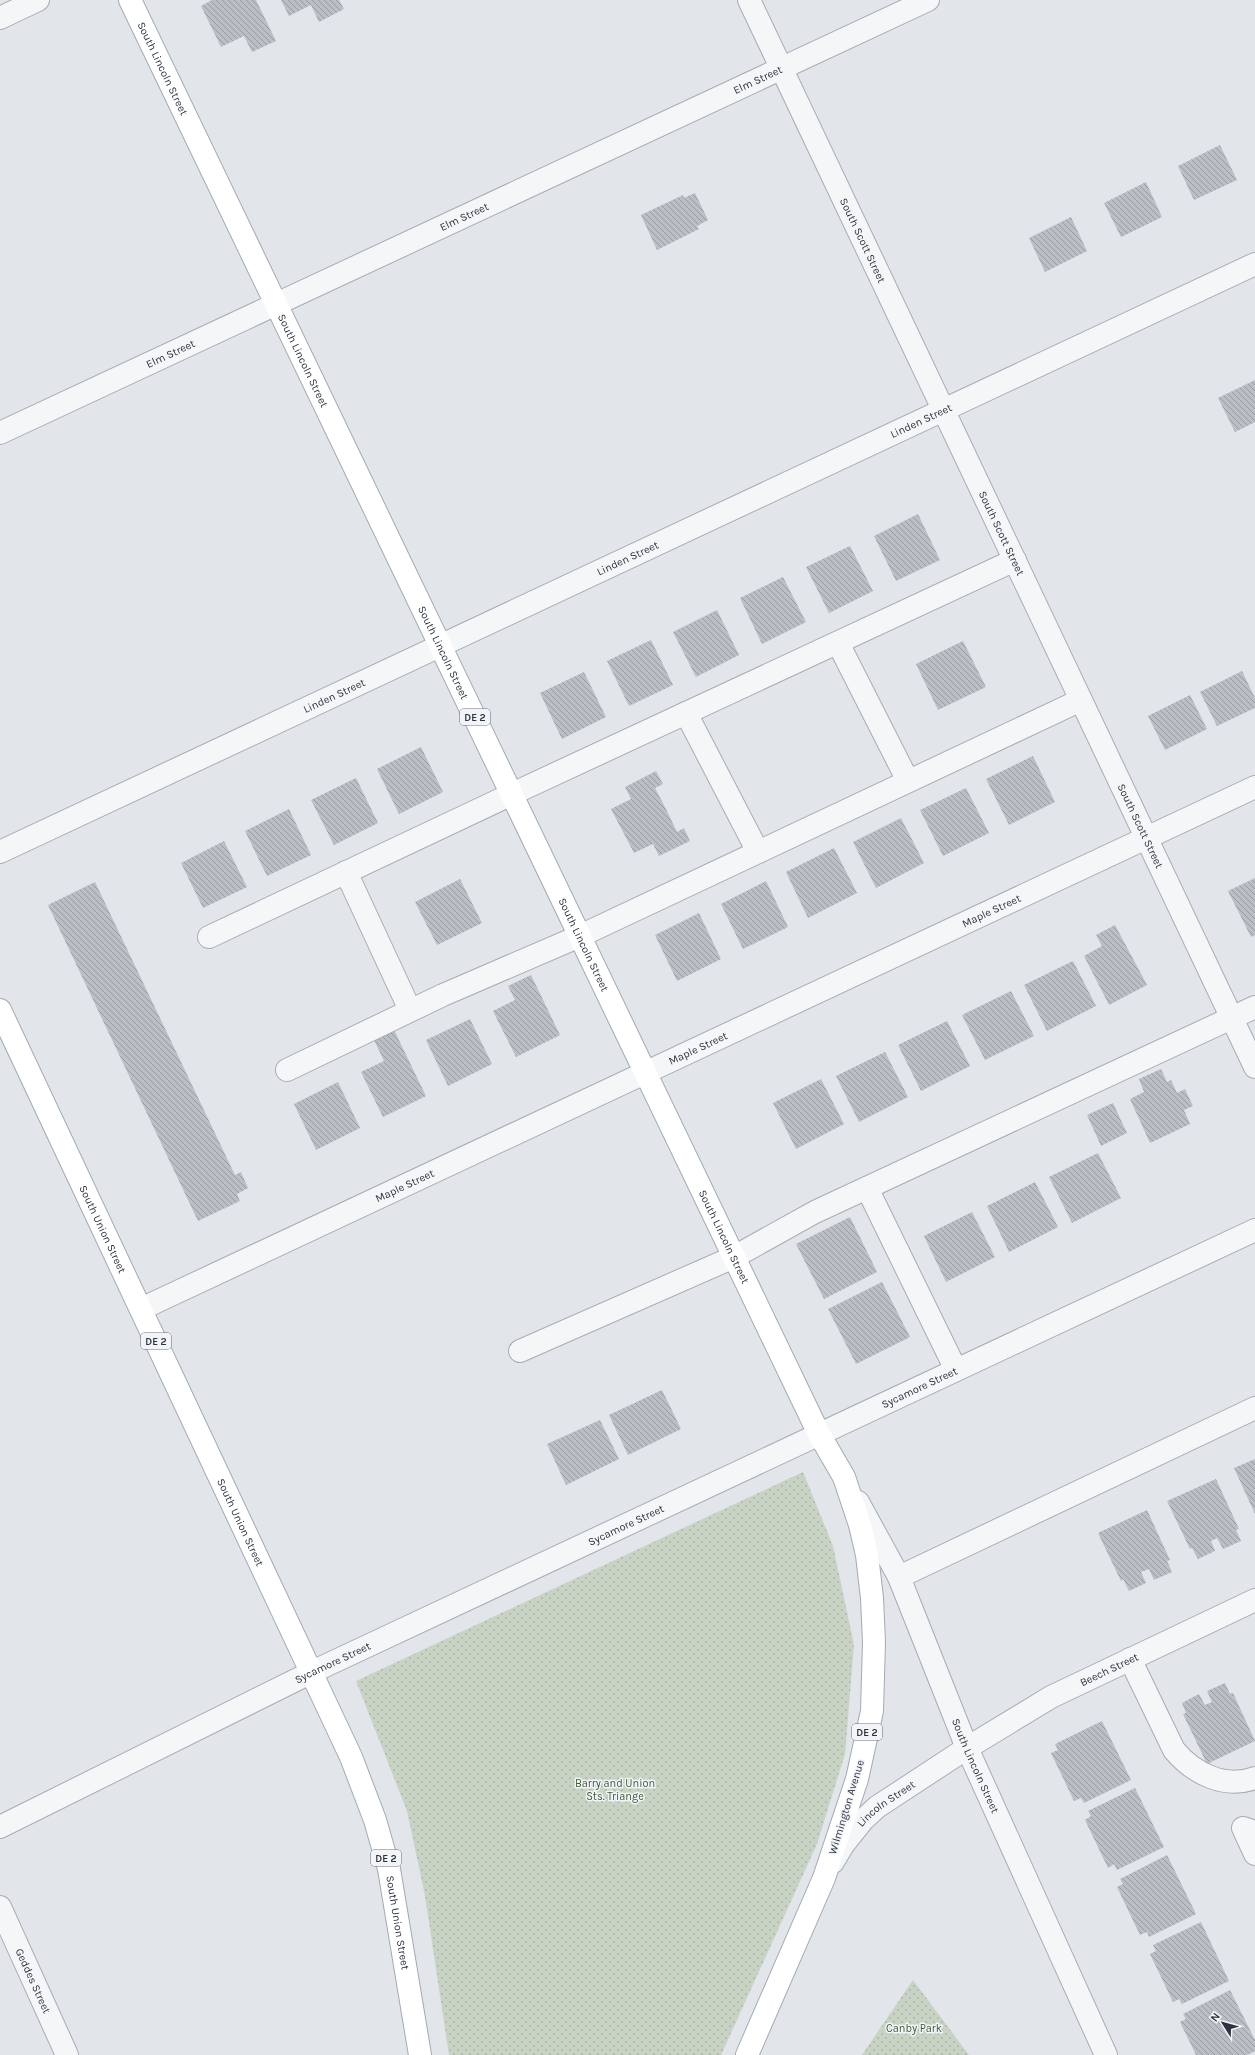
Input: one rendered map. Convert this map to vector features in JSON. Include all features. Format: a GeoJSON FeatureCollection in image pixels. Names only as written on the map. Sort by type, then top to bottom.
{"type":"FeatureCollection","features":[{"type":"Feature","properties":{"kind":"main road","name":"South Lincoln Street"},"geometry":{"type":"LineString","coordinates":[[130,0],[819,1434]]}},
{"type":"Feature","properties":{"kind":"main road","name":"South Union Street"},"geometry":{"type":"LineString","coordinates":[[0,1010],[351,1757],[375,1820],[389,1869],[420,2055]]}},
{"type":"Feature","properties":{"kind":"main road","name":"Wilmington Avenue"},"geometry":{"type":"LineString","coordinates":[[747,2055],[824,1878],[857,1779],[872,1711],[874,1642],[872,1598],[867,1555],[860,1525],[844,1476],[819,1434]]}},
{"type":"Feature","properties":{"kind":"street"},"geometry":{"type":"LineString","coordinates":[[0,18],[38,0]]}},
{"type":"Feature","properties":{"kind":"street","name":"South Scott Street"},"geometry":{"type":"LineString","coordinates":[[749,0],[1255,1067]]}},
{"type":"Feature","properties":{"kind":"street","name":"Elm Street"},"geometry":{"type":"LineString","coordinates":[[0,433],[928,0]]}},
{"type":"Feature","properties":{"kind":"street","name":"Linden Street"},"geometry":{"type":"LineString","coordinates":[[0,852],[1255,264]]}},
{"type":"Feature","properties":{"kind":"street"},"geometry":{"type":"LineString","coordinates":[[209,937],[1014,560]]}},
{"type":"Feature","properties":{"kind":"street"},"geometry":{"type":"LineString","coordinates":[[838,643],[908,781]]}},
{"type":"Feature","properties":{"kind":"street"},"geometry":{"type":"LineString","coordinates":[[287,1070],[410,1010],[580,936],[1081,700]]}},
{"type":"Feature","properties":{"kind":"street"},"geometry":{"type":"LineString","coordinates":[[686,713],[758,852]]}},
{"type":"Feature","properties":{"kind":"street","name":"Maple Street"},"geometry":{"type":"LineString","coordinates":[[141,1309],[1255,787]]}},
{"type":"Feature","properties":{"kind":"street"},"geometry":{"type":"LineString","coordinates":[[346,872],[410,1010]]}},
{"type":"Feature","properties":{"kind":"street"},"geometry":{"type":"LineString","coordinates":[[520,1351],[734,1257],[816,1212],[1255,1007]]}},
{"type":"Feature","properties":{"kind":"street"},"geometry":{"type":"LineString","coordinates":[[867,1188],[956,1370]]}},
{"type":"Feature","properties":{"kind":"street","name":"Sycamore Street"},"geometry":{"type":"LineString","coordinates":[[0,1827],[312,1672],[1255,1230]]}},
{"type":"Feature","properties":{"kind":"street"},"geometry":{"type":"LineString","coordinates":[[899,1577],[1255,1408]]}},
{"type":"Feature","properties":{"kind":"street","name":"South Lincoln Street"},"geometry":{"type":"LineString","coordinates":[[844,1476],[899,1577],[967,1748],[1106,2055]]}},
{"type":"Feature","properties":{"kind":"street","name":"Beech Street"},"geometry":{"type":"LineString","coordinates":[[967,1748],[1050,1696],[1255,1600]]}},
{"type":"Feature","properties":{"kind":"street"},"geometry":{"type":"LineString","coordinates":[[1130,1659],[1174,1750],[1183,1761],[1202,1773],[1219,1780],[1245,1782],[1255,1778]]}},
{"type":"Feature","properties":{"kind":"street","name":"Lincoln Street"},"geometry":{"type":"LineString","coordinates":[[824,1878],[843,1845],[863,1820],[877,1807],[967,1748]]}},
{"type":"Feature","properties":{"kind":"street"},"geometry":{"type":"LineString","coordinates":[[1255,1832],[1242,1828],[1255,1854]]}},
{"type":"Feature","properties":{"kind":"street","name":"Geddes Street"},"geometry":{"type":"LineString","coordinates":[[0,1907],[67,2055]]}},
{"type":"Feature","properties":{"kind":"green space","name":"Barry and Union Sts. Triange"},"geometry":{"type":"Polygon","coordinates":[[[803,1472],[833,1546],[854,1645],[845,1754],[817,1844],[721,2055],[449,2055],[425,1896],[407,1811],[356,1681],[803,1472]]]}},
{"type":"Feature","properties":{"kind":"green space","name":"Canby Park"},"geometry":{"type":"Polygon","coordinates":[[[913,1980],[969,2055],[862,2055],[913,1980]]]}},
{"type":"Feature","properties":{"kind":"building"},"geometry":{"type":"Polygon","coordinates":[[[212,0],[256,0],[276,41],[252,52],[244,36],[221,47],[201,6],[212,0]]]}},
{"type":"Feature","properties":{"kind":"building"},"geometry":{"type":"Polygon","coordinates":[[[281,0],[339,0],[344,9],[319,22],[311,5],[289,16],[281,0]]]}},
{"type":"Feature","properties":{"kind":"building"},"geometry":{"type":"Polygon","coordinates":[[[1220,145],[1237,180],[1194,200],[1178,166],[1220,145]]]}},
{"type":"Feature","properties":{"kind":"building"},"geometry":{"type":"Polygon","coordinates":[[[1146,182],[1162,217],[1121,237],[1104,203],[1146,182]]]}},
{"type":"Feature","properties":{"kind":"building"},"geometry":{"type":"Polygon","coordinates":[[[695,193],[708,220],[697,226],[699,229],[657,250],[641,215],[683,195],[684,198],[695,193]]]}},
{"type":"Feature","properties":{"kind":"building"},"geometry":{"type":"Polygon","coordinates":[[[1071,217],[1087,251],[1045,272],[1029,238],[1071,217]]]}},
{"type":"Feature","properties":{"kind":"building"},"geometry":{"type":"Polygon","coordinates":[[[1255,380],[1255,422],[1235,432],[1218,398],[1255,380]]]}},
{"type":"Feature","properties":{"kind":"building"},"geometry":{"type":"Polygon","coordinates":[[[918,514],[940,560],[896,581],[874,536],[918,514]]]}},
{"type":"Feature","properties":{"kind":"building"},"geometry":{"type":"Polygon","coordinates":[[[850,546],[873,591],[829,613],[806,567],[850,546]]]}},
{"type":"Feature","properties":{"kind":"building"},"geometry":{"type":"Polygon","coordinates":[[[783,577],[806,622],[762,644],[740,598],[783,577]]]}},
{"type":"Feature","properties":{"kind":"building"},"geometry":{"type":"Polygon","coordinates":[[[717,610],[739,655],[696,677],[673,632],[717,610]]]}},
{"type":"Feature","properties":{"kind":"building"},"geometry":{"type":"Polygon","coordinates":[[[651,640],[673,685],[629,706],[607,661],[651,640]]]}},
{"type":"Feature","properties":{"kind":"building"},"geometry":{"type":"Polygon","coordinates":[[[963,641],[986,687],[938,710],[916,664],[963,641]]]}},
{"type":"Feature","properties":{"kind":"building"},"geometry":{"type":"Polygon","coordinates":[[[1242,671],[1255,698],[1255,708],[1217,726],[1200,692],[1242,671]]]}},
{"type":"Feature","properties":{"kind":"building"},"geometry":{"type":"Polygon","coordinates":[[[584,672],[606,717],[562,739],[540,693],[584,672]]]}},
{"type":"Feature","properties":{"kind":"building"},"geometry":{"type":"Polygon","coordinates":[[[1190,695],[1207,729],[1165,750],[1148,716],[1190,695]]]}},
{"type":"Feature","properties":{"kind":"building"},"geometry":{"type":"Polygon","coordinates":[[[421,747],[443,792],[399,814],[377,769],[421,747]]]}},
{"type":"Feature","properties":{"kind":"building"},"geometry":{"type":"Polygon","coordinates":[[[1033,756],[1055,802],[1009,825],[986,779],[1033,756]]]}},
{"type":"Feature","properties":{"kind":"building"},"geometry":{"type":"Polygon","coordinates":[[[656,771],[663,784],[655,788],[677,832],[684,828],[690,841],[659,856],[653,844],[634,853],[611,809],[631,799],[625,787],[656,771]]]}},
{"type":"Feature","properties":{"kind":"building"},"geometry":{"type":"Polygon","coordinates":[[[356,778],[378,823],[334,845],[311,800],[356,778]]]}},
{"type":"Feature","properties":{"kind":"building"},"geometry":{"type":"Polygon","coordinates":[[[966,788],[989,833],[943,856],[920,810],[966,788]]]}},
{"type":"Feature","properties":{"kind":"building"},"geometry":{"type":"Polygon","coordinates":[[[289,809],[311,855],[267,876],[245,831],[289,809]]]}},
{"type":"Feature","properties":{"kind":"building"},"geometry":{"type":"Polygon","coordinates":[[[901,818],[924,863],[876,888],[853,842],[901,818]]]}},
{"type":"Feature","properties":{"kind":"building"},"geometry":{"type":"Polygon","coordinates":[[[224,841],[247,887],[203,908],[181,863],[224,841]]]}},
{"type":"Feature","properties":{"kind":"building"},"geometry":{"type":"Polygon","coordinates":[[[834,848],[857,893],[808,918],[786,872],[834,848]]]}},
{"type":"Feature","properties":{"kind":"building"},"geometry":{"type":"Polygon","coordinates":[[[1255,878],[1255,935],[1251,937],[1228,891],[1255,878]]]}},
{"type":"Feature","properties":{"kind":"building"},"geometry":{"type":"Polygon","coordinates":[[[460,879],[482,923],[437,945],[415,902],[460,879]]]}},
{"type":"Feature","properties":{"kind":"building"},"geometry":{"type":"Polygon","coordinates":[[[766,881],[788,927],[743,949],[721,904],[766,881]]]}},
{"type":"Feature","properties":{"kind":"building"},"geometry":{"type":"Polygon","coordinates":[[[95,882],[235,1175],[241,1172],[248,1188],[237,1194],[240,1201],[198,1221],[48,905],[95,882]]]}},
{"type":"Feature","properties":{"kind":"building"},"geometry":{"type":"Polygon","coordinates":[[[699,913],[721,959],[677,981],[655,935],[699,913]]]}},
{"type":"Feature","properties":{"kind":"building"},"geometry":{"type":"Polygon","coordinates":[[[1115,925],[1147,985],[1109,1005],[1084,956],[1102,946],[1096,935],[1115,925]]]}},
{"type":"Feature","properties":{"kind":"building"},"geometry":{"type":"Polygon","coordinates":[[[1073,961],[1096,1006],[1047,1031],[1024,985],[1073,961]]]}},
{"type":"Feature","properties":{"kind":"building"},"geometry":{"type":"Polygon","coordinates":[[[531,975],[560,1035],[516,1057],[493,1011],[515,1000],[508,986],[531,975]]]}},
{"type":"Feature","properties":{"kind":"building"},"geometry":{"type":"Polygon","coordinates":[[[1011,991],[1034,1036],[985,1060],[962,1015],[1011,991]]]}},
{"type":"Feature","properties":{"kind":"building"},"geometry":{"type":"Polygon","coordinates":[[[470,1019],[492,1064],[448,1086],[426,1040],[470,1019]]]}},
{"type":"Feature","properties":{"kind":"building"},"geometry":{"type":"Polygon","coordinates":[[[947,1021],[970,1066],[921,1091],[898,1045],[947,1021]]]}},
{"type":"Feature","properties":{"kind":"building"},"geometry":{"type":"Polygon","coordinates":[[[394,1030],[426,1096],[383,1117],[361,1072],[384,1061],[374,1040],[394,1030]]]}},
{"type":"Feature","properties":{"kind":"building"},"geometry":{"type":"Polygon","coordinates":[[[885,1052],[908,1097],[859,1122],[836,1076],[885,1052]]]}},
{"type":"Feature","properties":{"kind":"building"},"geometry":{"type":"Polygon","coordinates":[[[1161,1069],[1167,1082],[1171,1080],[1177,1093],[1185,1089],[1193,1106],[1184,1110],[1190,1124],[1150,1143],[1130,1099],[1144,1092],[1139,1079],[1161,1069]]]}},
{"type":"Feature","properties":{"kind":"building"},"geometry":{"type":"Polygon","coordinates":[[[821,1079],[844,1124],[796,1149],[773,1103],[821,1079]]]}},
{"type":"Feature","properties":{"kind":"building"},"geometry":{"type":"Polygon","coordinates":[[[338,1082],[360,1128],[316,1150],[294,1104],[338,1082]]]}},
{"type":"Feature","properties":{"kind":"building"},"geometry":{"type":"Polygon","coordinates":[[[1113,1103],[1127,1133],[1101,1146],[1087,1115],[1113,1103]]]}},
{"type":"Feature","properties":{"kind":"building"},"geometry":{"type":"Polygon","coordinates":[[[1098,1153],[1121,1198],[1072,1223],[1049,1177],[1098,1153]]]}},
{"type":"Feature","properties":{"kind":"building"},"geometry":{"type":"Polygon","coordinates":[[[1035,1182],[1058,1227],[1009,1252],[987,1206],[1035,1182]]]}},
{"type":"Feature","properties":{"kind":"building"},"geometry":{"type":"Polygon","coordinates":[[[972,1212],[995,1257],[946,1282],[924,1236],[972,1212]]]}},
{"type":"Feature","properties":{"kind":"building"},"geometry":{"type":"Polygon","coordinates":[[[850,1217],[877,1272],[824,1299],[796,1244],[850,1217]]]}},
{"type":"Feature","properties":{"kind":"building"},"geometry":{"type":"Polygon","coordinates":[[[882,1282],[910,1337],[856,1364],[828,1309],[882,1282]]]}},
{"type":"Feature","properties":{"kind":"building"},"geometry":{"type":"Polygon","coordinates":[[[662,1390],[681,1429],[628,1455],[609,1415],[662,1390]]]}},
{"type":"Feature","properties":{"kind":"building"},"geometry":{"type":"Polygon","coordinates":[[[600,1420],[619,1459],[566,1485],[547,1444],[600,1420]]]}},
{"type":"Feature","properties":{"kind":"building"},"geometry":{"type":"Polygon","coordinates":[[[1255,1459],[1255,1514],[1234,1468],[1255,1459]]]}},
{"type":"Feature","properties":{"kind":"building"},"geometry":{"type":"Polygon","coordinates":[[[1216,1479],[1239,1529],[1236,1530],[1241,1541],[1223,1549],[1217,1538],[1211,1541],[1215,1551],[1198,1559],[1192,1548],[1190,1549],[1167,1501],[1216,1479]]]}},
{"type":"Feature","properties":{"kind":"building"},"geometry":{"type":"Polygon","coordinates":[[[1147,1510],[1170,1560],[1167,1561],[1172,1572],[1154,1580],[1149,1569],[1141,1572],[1146,1583],[1129,1591],[1123,1579],[1121,1581],[1098,1533],[1147,1510]]]}},
{"type":"Feature","properties":{"kind":"building"},"geometry":{"type":"Polygon","coordinates":[[[1225,1683],[1230,1694],[1233,1693],[1255,1741],[1207,1764],[1183,1714],[1186,1713],[1182,1703],[1199,1694],[1205,1705],[1212,1702],[1207,1691],[1225,1683]]]}},
{"type":"Feature","properties":{"kind":"building"},"geometry":{"type":"Polygon","coordinates":[[[1102,1721],[1131,1780],[1084,1803],[1081,1798],[1074,1801],[1051,1753],[1058,1750],[1055,1744],[1102,1721]]]}},
{"type":"Feature","properties":{"kind":"building"},"geometry":{"type":"Polygon","coordinates":[[[1135,1788],[1164,1847],[1117,1870],[1114,1864],[1108,1868],[1085,1820],[1091,1816],[1088,1811],[1135,1788]]]}},
{"type":"Feature","properties":{"kind":"building"},"geometry":{"type":"Polygon","coordinates":[[[1167,1855],[1196,1914],[1149,1937],[1147,1932],[1140,1935],[1117,1887],[1123,1884],[1120,1879],[1167,1855]]]}},
{"type":"Feature","properties":{"kind":"building"},"geometry":{"type":"Polygon","coordinates":[[[1201,1922],[1229,1981],[1182,2004],[1179,1999],[1173,2002],[1150,1954],[1156,1951],[1153,1945],[1201,1922]]]}},
{"type":"Feature","properties":{"kind":"building"},"geometry":{"type":"Polygon","coordinates":[[[1230,1990],[1255,2040],[1255,2051],[1247,2055],[1196,2055],[1180,2022],[1186,2019],[1183,2014],[1230,1990]]]}}]}
